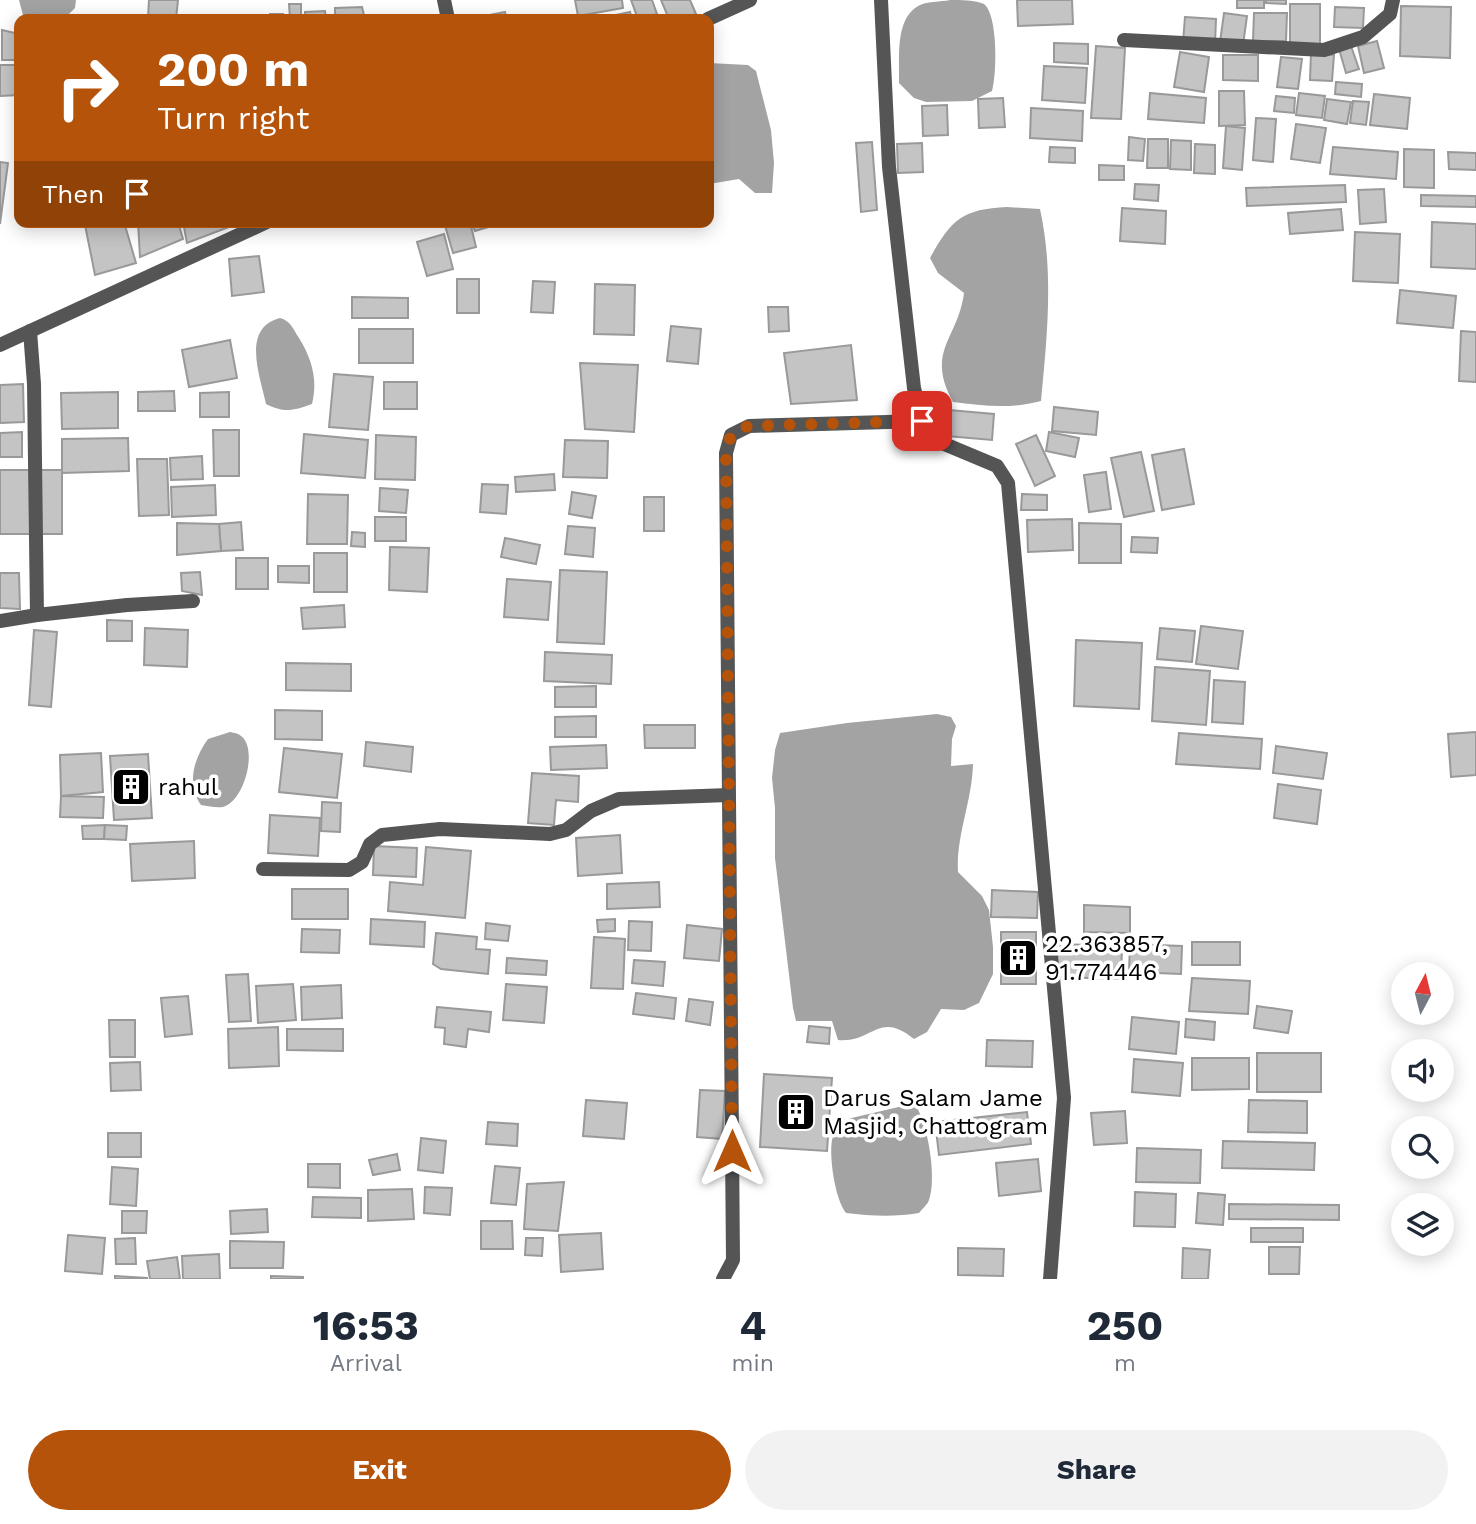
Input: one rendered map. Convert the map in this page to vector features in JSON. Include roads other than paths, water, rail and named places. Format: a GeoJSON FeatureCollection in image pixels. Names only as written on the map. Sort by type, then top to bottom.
{"type":"FeatureCollection","features":[{"type":"Feature","properties":{"kind":"street"},"geometry":{"type":"LineString","coordinates":[[714,16],[750,0]]}},
{"type":"Feature","properties":{"kind":"street"},"geometry":{"type":"LineString","coordinates":[[881,0],[889,167],[914,388],[922,421],[942,443],[997,466],[1008,483],[1064,1098],[1050,1279]]}},
{"type":"Feature","properties":{"kind":"street"},"geometry":{"type":"LineString","coordinates":[[1124,40],[1324,50],[1363,37],[1390,14],[1393,0]]}},
{"type":"Feature","properties":{"kind":"street"},"geometry":{"type":"LineString","coordinates":[[0,345],[254,228]]}},
{"type":"Feature","properties":{"kind":"street"},"geometry":{"type":"LineString","coordinates":[[30,331],[34,384],[37,615]]}},
{"type":"Feature","properties":{"kind":"street"},"geometry":{"type":"LineString","coordinates":[[723,1279],[733,1260],[726,453],[731,435],[748,426],[922,421]]}},
{"type":"Feature","properties":{"kind":"street"},"geometry":{"type":"LineString","coordinates":[[0,621],[127,605],[193,601]]}},
{"type":"Feature","properties":{"kind":"street"},"geometry":{"type":"LineString","coordinates":[[263,869],[349,870],[362,862],[370,844],[382,835],[440,830],[550,835],[566,830],[591,811],[619,799],[729,795]]}},
{"type":"Feature","properties":{"kind":"place","name":"rahul"},"geometry":{"type":"Point","coordinates":[131,787]}},
{"type":"Feature","properties":{"kind":"place","name":"22.363857, 91.774446"},"geometry":{"type":"Point","coordinates":[1018,958]}},
{"type":"Feature","properties":{"kind":"place","name":"Darus Salam Jame Masjid, Chattogram"},"geometry":{"type":"Point","coordinates":[796,1112]}}]}
